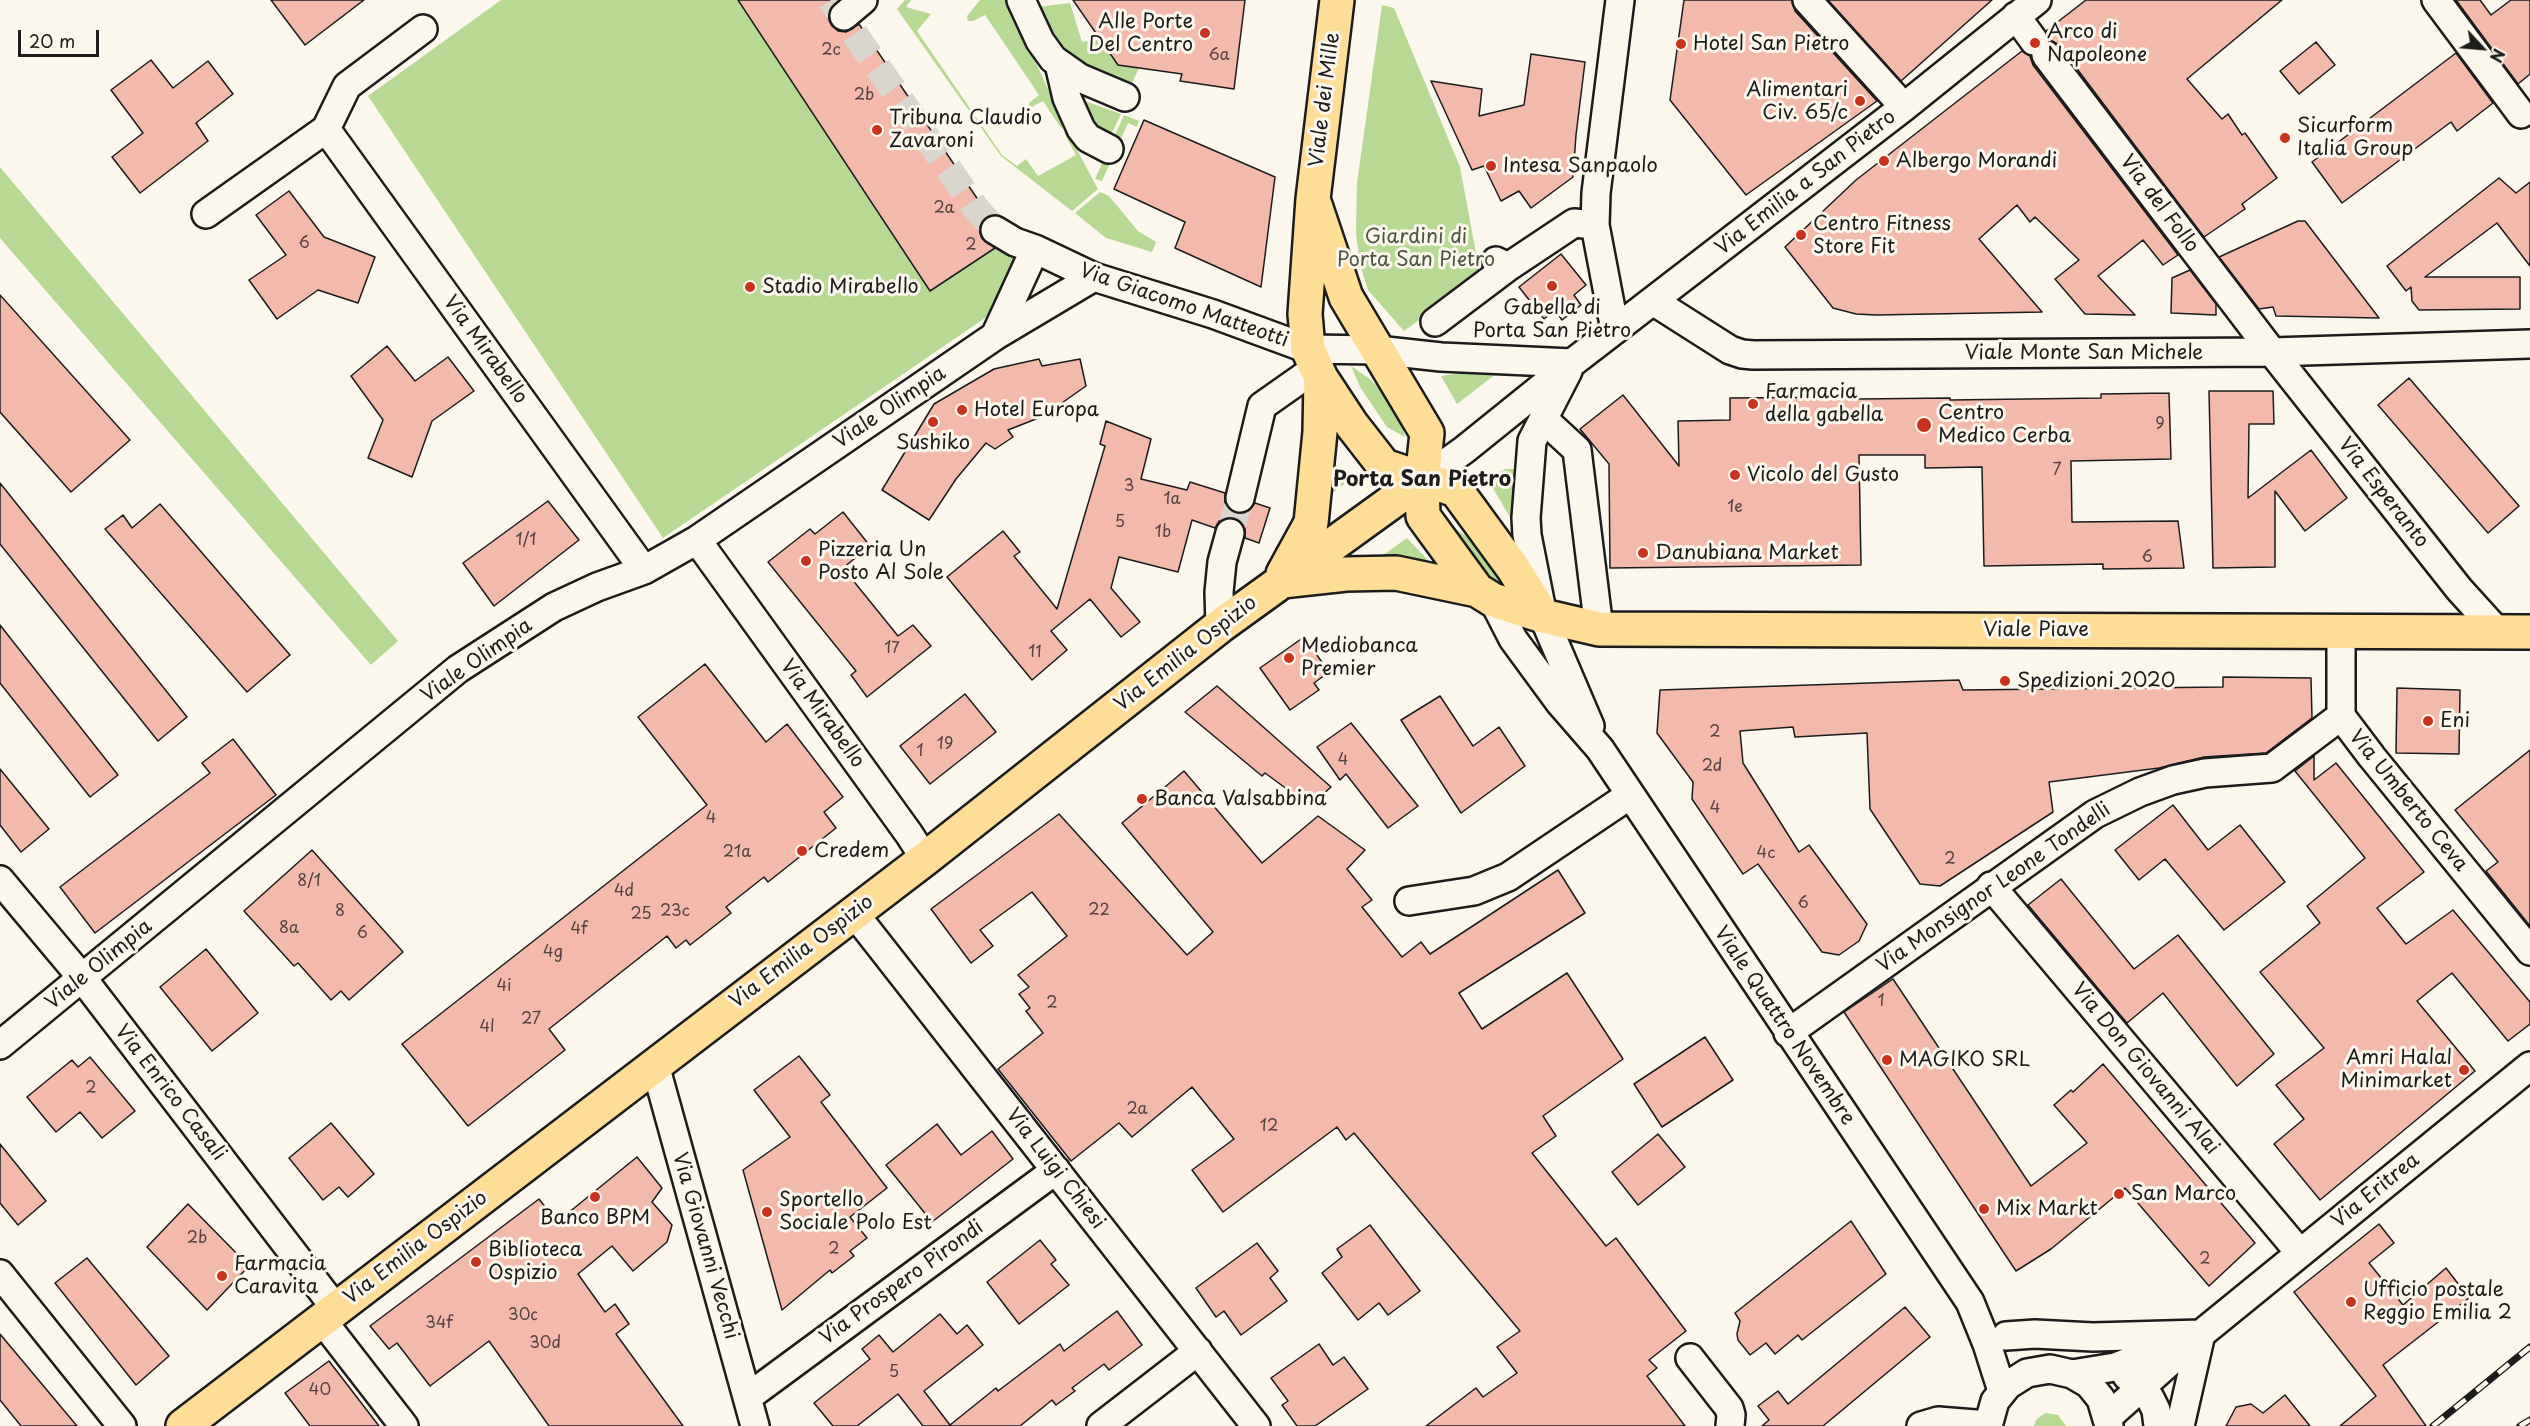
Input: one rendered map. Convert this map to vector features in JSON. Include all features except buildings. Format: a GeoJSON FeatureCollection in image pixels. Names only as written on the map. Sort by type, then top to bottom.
{"type":"FeatureCollection","features":[{"type":"Feature","properties":{"kind":"main road","name":"Viale dei Mille"},"geometry":{"type":"LineString","coordinates":[[1280,581],[1311,523],[1320,432],[1315,365],[1305,314],[1313,199],[1337,0]]}},
{"type":"Feature","properties":{"kind":"main road","name":"Viale dei Mille"},"geometry":{"type":"LineString","coordinates":[[1313,199],[1346,297],[1427,432],[1422,480],[1423,516],[1485,595]]}},
{"type":"Feature","properties":{"kind":"main road"},"geometry":{"type":"LineString","coordinates":[[1315,365],[1352,425],[1384,466],[1456,490],[1513,568],[1543,616]]}},
{"type":"Feature","properties":{"kind":"main road","name":"Via Emilia Ospizio"},"geometry":{"type":"LineString","coordinates":[[183,1426],[925,859],[1220,626],[1422,480]]}},
{"type":"Feature","properties":{"kind":"main road","name":"Viale Piave"},"geometry":{"type":"LineString","coordinates":[[1280,581],[1346,574],[1396,573],[1485,595],[1543,616],[1599,629],[2530,632]]}},
{"type":"Feature","properties":{"kind":"street"},"geometry":{"type":"LineString","coordinates":[[1021,0],[1040,41],[1059,64],[1080,78],[1125,97]]}},
{"type":"Feature","properties":{"kind":"street"},"geometry":{"type":"LineString","coordinates":[[1615,330],[1595,225],[1597,175],[1620,0]]}},
{"type":"Feature","properties":{"kind":"street"},"geometry":{"type":"LineString","coordinates":[[1807,0],[1904,107]]}},
{"type":"Feature","properties":{"kind":"street"},"geometry":{"type":"LineString","coordinates":[[2436,0],[2521,114]]}},
{"type":"Feature","properties":{"kind":"street","name":"Via Emilia a San Pietro"},"geometry":{"type":"LineString","coordinates":[[1422,480],[1464,450],[1572,363],[1904,107],[2026,8]]}},
{"type":"Feature","properties":{"kind":"street","name":"Via del Follo"},"geometry":{"type":"LineString","coordinates":[[2026,8],[2040,48],[2272,352]]}},
{"type":"Feature","properties":{"kind":"street"},"geometry":{"type":"LineString","coordinates":[[206,214],[326,129],[347,86],[423,29]]}},
{"type":"Feature","properties":{"kind":"street"},"geometry":{"type":"LineString","coordinates":[[1059,64],[1067,98],[1081,129],[1088,138],[1109,149]]}},
{"type":"Feature","properties":{"kind":"street","name":"Via Mirabello"},"geometry":{"type":"LineString","coordinates":[[326,129],[644,570]]}},
{"type":"Feature","properties":{"kind":"street"},"geometry":{"type":"LineString","coordinates":[[1435,322],[1502,264],[1574,223],[1595,225]]}},
{"type":"Feature","properties":{"kind":"street","name":"Via Giacomo Matteotti"},"geometry":{"type":"LineString","coordinates":[[995,230],[1015,242],[1094,277],[1213,314],[1315,365]]}},
{"type":"Feature","properties":{"kind":"street"},"geometry":{"type":"LineString","coordinates":[[995,336],[1035,249]]}},
{"type":"Feature","properties":{"kind":"street","name":"Viale Olimpia"},"geometry":{"type":"LineString","coordinates":[[0,1045],[458,669],[554,607],[597,587],[644,570],[697,540],[995,336],[1094,277]]}},
{"type":"Feature","properties":{"kind":"street","name":"Viale Monte San Michele"},"geometry":{"type":"LineString","coordinates":[[1653,300],[1730,350],[1742,354],[2272,352],[2530,344]]}},
{"type":"Feature","properties":{"kind":"street"},"geometry":{"type":"LineString","coordinates":[[1240,498],[1262,406],[1315,365],[1377,350],[1442,357],[1572,363]]}},
{"type":"Feature","properties":{"kind":"street","name":"Via Esperanto"},"geometry":{"type":"LineString","coordinates":[[2272,352],[2459,589],[2498,632]]}},
{"type":"Feature","properties":{"kind":"street","name":"Via Emilia a San Pietro"},"geometry":{"type":"LineString","coordinates":[[1543,616],[1527,536],[1526,518],[1532,441],[1572,363]]}},
{"type":"Feature","properties":{"kind":"street"},"geometry":{"type":"LineString","coordinates":[[1541,424],[1551,426],[1577,450],[1599,629]]}},
{"type":"Feature","properties":{"kind":"street"},"geometry":{"type":"LineString","coordinates":[[1220,626],[1221,572],[1230,533]]}},
{"type":"Feature","properties":{"kind":"street","name":"Via Mirabello"},"geometry":{"type":"LineString","coordinates":[[697,540],[925,859]]}},
{"type":"Feature","properties":{"kind":"street","name":"Viale Quattro Novembre"},"geometry":{"type":"LineString","coordinates":[[1485,595],[1513,639],[1560,703],[1600,749],[1970,1302]]}},
{"type":"Feature","properties":{"kind":"street","name":"Viale Quattro Novembre"},"geometry":{"type":"LineString","coordinates":[[1543,616],[1600,749]]}},
{"type":"Feature","properties":{"kind":"street","name":"Via Umberto Ceva"},"geometry":{"type":"LineString","coordinates":[[2341,631],[2341,716],[2372,758],[2530,951]]}},
{"type":"Feature","properties":{"kind":"street","name":"Via Monsignor Leone Tondelli"},"geometry":{"type":"LineString","coordinates":[[1788,1033],[2095,814],[2173,780],[2205,773],[2272,768],[2341,716]]}},
{"type":"Feature","properties":{"kind":"street"},"geometry":{"type":"LineString","coordinates":[[1409,901],[1474,891],[1509,876],[1630,795]]}},
{"type":"Feature","properties":{"kind":"street","name":"Via Enrico Casali"},"geometry":{"type":"LineString","coordinates":[[0,880],[82,979],[329,1315],[404,1426]]}},
{"type":"Feature","properties":{"kind":"street","name":"Via Don Giovanni Alai"},"geometry":{"type":"LineString","coordinates":[[1991,886],[2300,1252]]}},
{"type":"Feature","properties":{"kind":"street","name":"Via Luigi Chiesi"},"geometry":{"type":"LineString","coordinates":[[854,913],[1256,1426]]}},
{"type":"Feature","properties":{"kind":"street","name":"Via Giovanni Vecchi"},"geometry":{"type":"LineString","coordinates":[[655,1065],[755,1426]]}},
{"type":"Feature","properties":{"kind":"street","name":"Via Eritrea"},"geometry":{"type":"LineString","coordinates":[[2201,1334],[2530,1066]]}},
{"type":"Feature","properties":{"kind":"street","name":"Via Prospero Pirondi"},"geometry":{"type":"LineString","coordinates":[[748,1397],[1056,1170]]}},
{"type":"Feature","properties":{"kind":"street"},"geometry":{"type":"LineString","coordinates":[[0,1275],[122,1426]]}},
{"type":"Feature","properties":{"kind":"street"},"geometry":{"type":"LineString","coordinates":[[1970,1302],[2042,1370]]}},
{"type":"Feature","properties":{"kind":"street"},"geometry":{"type":"LineString","coordinates":[[1970,1302],[2002,1391]]}},
{"type":"Feature","properties":{"kind":"street"},"geometry":{"type":"LineString","coordinates":[[2006,1336],[2035,1334],[2093,1337],[2201,1334]]}},
{"type":"Feature","properties":{"kind":"street"},"geometry":{"type":"LineString","coordinates":[[2072,1374],[2115,1367],[2201,1334]]}},
{"type":"Feature","properties":{"kind":"street"},"geometry":{"type":"LineString","coordinates":[[1921,1426],[1938,1421],[1988,1425],[1995,1401],[2002,1391],[2020,1376],[2042,1370],[2058,1370],[2072,1374],[2095,1391],[2108,1421],[2201,1334]]}},
{"type":"Feature","properties":{"kind":"street"},"geometry":{"type":"LineString","coordinates":[[2180,1426],[2201,1334]]}},
{"type":"Feature","properties":{"kind":"street"},"geometry":{"type":"LineString","coordinates":[[1101,1426],[1198,1351]]}},
{"type":"Feature","properties":{"kind":"street"},"geometry":{"type":"LineString","coordinates":[[1690,1358],[1729,1408],[1730,1426]]}},
{"type":"Feature","properties":{"kind":"street"},"geometry":{"type":"LineString","coordinates":[[2115,1367],[2142,1387],[2154,1404],[2158,1426]]}},
{"type":"Feature","properties":{"kind":"green space","name":"Stadio Mirabello"},"geometry":{"type":"Polygon","coordinates":[[[501,0],[842,0],[1019,258],[988,316],[663,538],[368,96],[501,0]]]}},
{"type":"Feature","properties":{"kind":"green space"},"geometry":{"type":"Polygon","coordinates":[[[905,0],[911,0],[906,7],[931,14],[917,31],[1002,155],[1017,166],[1026,159],[1038,176],[1076,155],[1064,133],[1067,131],[1098,189],[1072,211],[1001,156],[897,9],[905,0]]]}},
{"type":"Feature","properties":{"kind":"green space"},"geometry":{"type":"Polygon","coordinates":[[[980,0],[1007,0],[1065,126],[1061,128],[1043,101],[1032,107],[1029,106],[1029,103],[1039,95],[985,15],[968,21],[967,16],[980,0]]]}},
{"type":"Feature","properties":{"kind":"green space"},"geometry":{"type":"Polygon","coordinates":[[[1070,3],[1082,42],[1100,38],[1118,65],[1139,68],[1130,87],[1091,70],[1052,40],[1037,7],[1070,3]]]}},
{"type":"Feature","properties":{"kind":"green space","name":"Giardini di Porta San Pietro"},"geometry":{"type":"Polygon","coordinates":[[[1382,5],[1394,8],[1460,167],[1479,269],[1461,290],[1404,331],[1368,290],[1361,268],[1356,234],[1357,183],[1382,5]]]}},
{"type":"Feature","properties":{"kind":"green space"},"geometry":{"type":"Polygon","coordinates":[[[1074,97],[1121,114],[1109,139],[1096,133],[1074,97]]]}},
{"type":"Feature","properties":{"kind":"green space"},"geometry":{"type":"Polygon","coordinates":[[[1124,115],[1139,121],[1137,127],[1128,123],[1102,181],[1095,179],[1124,115]]]}},
{"type":"Feature","properties":{"kind":"green space"},"geometry":{"type":"Polygon","coordinates":[[[0,167],[398,641],[371,665],[0,238],[0,167]]]}},
{"type":"Feature","properties":{"kind":"green space"},"geometry":{"type":"Polygon","coordinates":[[[1100,192],[1109,196],[1138,231],[1156,242],[1152,252],[1106,238],[1075,213],[1100,192]]]}},
{"type":"Feature","properties":{"kind":"green space"},"geometry":{"type":"Polygon","coordinates":[[[1351,366],[1370,379],[1388,398],[1400,419],[1405,437],[1387,427],[1360,387],[1351,366]]]}},
{"type":"Feature","properties":{"kind":"green space"},"geometry":{"type":"Polygon","coordinates":[[[1505,367],[1457,404],[1441,376],[1505,367]]]}},
{"type":"Feature","properties":{"kind":"green space"},"geometry":{"type":"Polygon","coordinates":[[[1329,459],[1352,478],[1326,498],[1329,459]]]}},
{"type":"Feature","properties":{"kind":"green space"},"geometry":{"type":"Polygon","coordinates":[[[1506,469],[1519,469],[1515,526],[1487,478],[1506,469]]]}},
{"type":"Feature","properties":{"kind":"green space"},"geometry":{"type":"Polygon","coordinates":[[[1445,521],[1466,536],[1503,583],[1484,575],[1445,521]]]}},
{"type":"Feature","properties":{"kind":"green space"},"geometry":{"type":"Polygon","coordinates":[[[1407,538],[1438,571],[1372,563],[1407,538]]]}},
{"type":"Feature","properties":{"kind":"green space"},"geometry":{"type":"Polygon","coordinates":[[[2045,1413],[2058,1415],[2066,1426],[2034,1426],[2036,1420],[2045,1413]]]}},
{"type":"Feature","properties":{"kind":"tunnel"},"geometry":{"type":"LineString","coordinates":[[831,0],[975,207],[995,230]]}},
{"type":"Feature","properties":{"kind":"tunnel"},"geometry":{"type":"LineString","coordinates":[[1230,533],[1240,498]]}},
{"type":"Feature","properties":{"kind":"railway"},"geometry":{"type":"LineString","coordinates":[[2433,1426],[2530,1347]]}},
{"type":"Feature","properties":{"kind":"railway"},"geometry":{"type":"LineString","coordinates":[[2520,1426],[2530,1420]]}},
{"type":"Feature","properties":{"kind":"place","name":"Alle Porte Del Centro"},"geometry":{"type":"Point","coordinates":[1205,33]}},
{"type":"Feature","properties":{"kind":"place","name":"Arco di Napoleone"},"geometry":{"type":"Point","coordinates":[2035,43]}},
{"type":"Feature","properties":{"kind":"place","name":"Hotel San Pietro"},"geometry":{"type":"Point","coordinates":[1681,44]}},
{"type":"Feature","properties":{"kind":"place","name":"Alimentari Civ. 65/c"},"geometry":{"type":"Point","coordinates":[1860,101]}},
{"type":"Feature","properties":{"kind":"place","name":"Tribuna Claudio Zavaroni"},"geometry":{"type":"Point","coordinates":[877,130]}},
{"type":"Feature","properties":{"kind":"place","name":"Sicurform Italia Group"},"geometry":{"type":"Point","coordinates":[2285,138]}},
{"type":"Feature","properties":{"kind":"place","name":"Albergo Morandi"},"geometry":{"type":"Point","coordinates":[1884,161]}},
{"type":"Feature","properties":{"kind":"place","name":"Intesa Sanpaolo"},"geometry":{"type":"Point","coordinates":[1491,166]}},
{"type":"Feature","properties":{"kind":"place","name":"Centro Fitness Store Fit"},"geometry":{"type":"Point","coordinates":[1801,235]}},
{"type":"Feature","properties":{"kind":"place","name":"Gabella di Porta San Pietro"},"geometry":{"type":"Point","coordinates":[1552,286]}},
{"type":"Feature","properties":{"kind":"place","name":"Stadio Mirabello"},"geometry":{"type":"Point","coordinates":[750,287]}},
{"type":"Feature","properties":{"kind":"place","name":"Farmacia della gabella"},"geometry":{"type":"Point","coordinates":[1753,404]}},
{"type":"Feature","properties":{"kind":"place","name":"Hotel Europa"},"geometry":{"type":"Point","coordinates":[962,410]}},
{"type":"Feature","properties":{"kind":"place","name":"Sushiko"},"geometry":{"type":"Point","coordinates":[933,422]}},
{"type":"Feature","properties":{"kind":"place","name":"Centro Medico Cerba"},"geometry":{"type":"Point","coordinates":[1924,425]}},
{"type":"Feature","properties":{"kind":"place","name":"Vicolo del Gusto"},"geometry":{"type":"Point","coordinates":[1735,475]}},
{"type":"Feature","properties":{"kind":"place","name":"Danubiana Market"},"geometry":{"type":"Point","coordinates":[1643,553]}},
{"type":"Feature","properties":{"kind":"place","name":"Pizzeria Un Posto Al Sole"},"geometry":{"type":"Point","coordinates":[806,561]}},
{"type":"Feature","properties":{"kind":"place","name":"Mediobanca Premier"},"geometry":{"type":"Point","coordinates":[1289,658]}},
{"type":"Feature","properties":{"kind":"place","name":"Spedizioni 2020"},"geometry":{"type":"Point","coordinates":[2005,681]}},
{"type":"Feature","properties":{"kind":"place","name":"Eni"},"geometry":{"type":"Point","coordinates":[2428,721]}},
{"type":"Feature","properties":{"kind":"place","name":"Banca Valsabbina"},"geometry":{"type":"Point","coordinates":[1142,799]}},
{"type":"Feature","properties":{"kind":"place","name":"Credem"},"geometry":{"type":"Point","coordinates":[802,851]}},
{"type":"Feature","properties":{"kind":"place","name":"MAGIKO SRL"},"geometry":{"type":"Point","coordinates":[1887,1060]}},
{"type":"Feature","properties":{"kind":"place","name":"Amri Halal Minimarket"},"geometry":{"type":"Point","coordinates":[2464,1070]}},
{"type":"Feature","properties":{"kind":"place","name":"San Marco"},"geometry":{"type":"Point","coordinates":[2119,1194]}},
{"type":"Feature","properties":{"kind":"place","name":"Banco BPM"},"geometry":{"type":"Point","coordinates":[595,1197]}},
{"type":"Feature","properties":{"kind":"place","name":"Mix Markt"},"geometry":{"type":"Point","coordinates":[1984,1209]}},
{"type":"Feature","properties":{"kind":"place","name":"Sportello Sociale Polo Est"},"geometry":{"type":"Point","coordinates":[767,1212]}},
{"type":"Feature","properties":{"kind":"place","name":"Biblioteca Ospizio"},"geometry":{"type":"Point","coordinates":[476,1262]}},
{"type":"Feature","properties":{"kind":"place","name":"Farmacia Caravita"},"geometry":{"type":"Point","coordinates":[222,1276]}},
{"type":"Feature","properties":{"kind":"place","name":"Ufficio postale Reggio Emilia 2"},"geometry":{"type":"Point","coordinates":[2351,1302]}},
{"type":"Feature","properties":{"kind":"district","name":"Porta San Pietro"},"geometry":{"type":"Point","coordinates":[1422,480]}}]}
